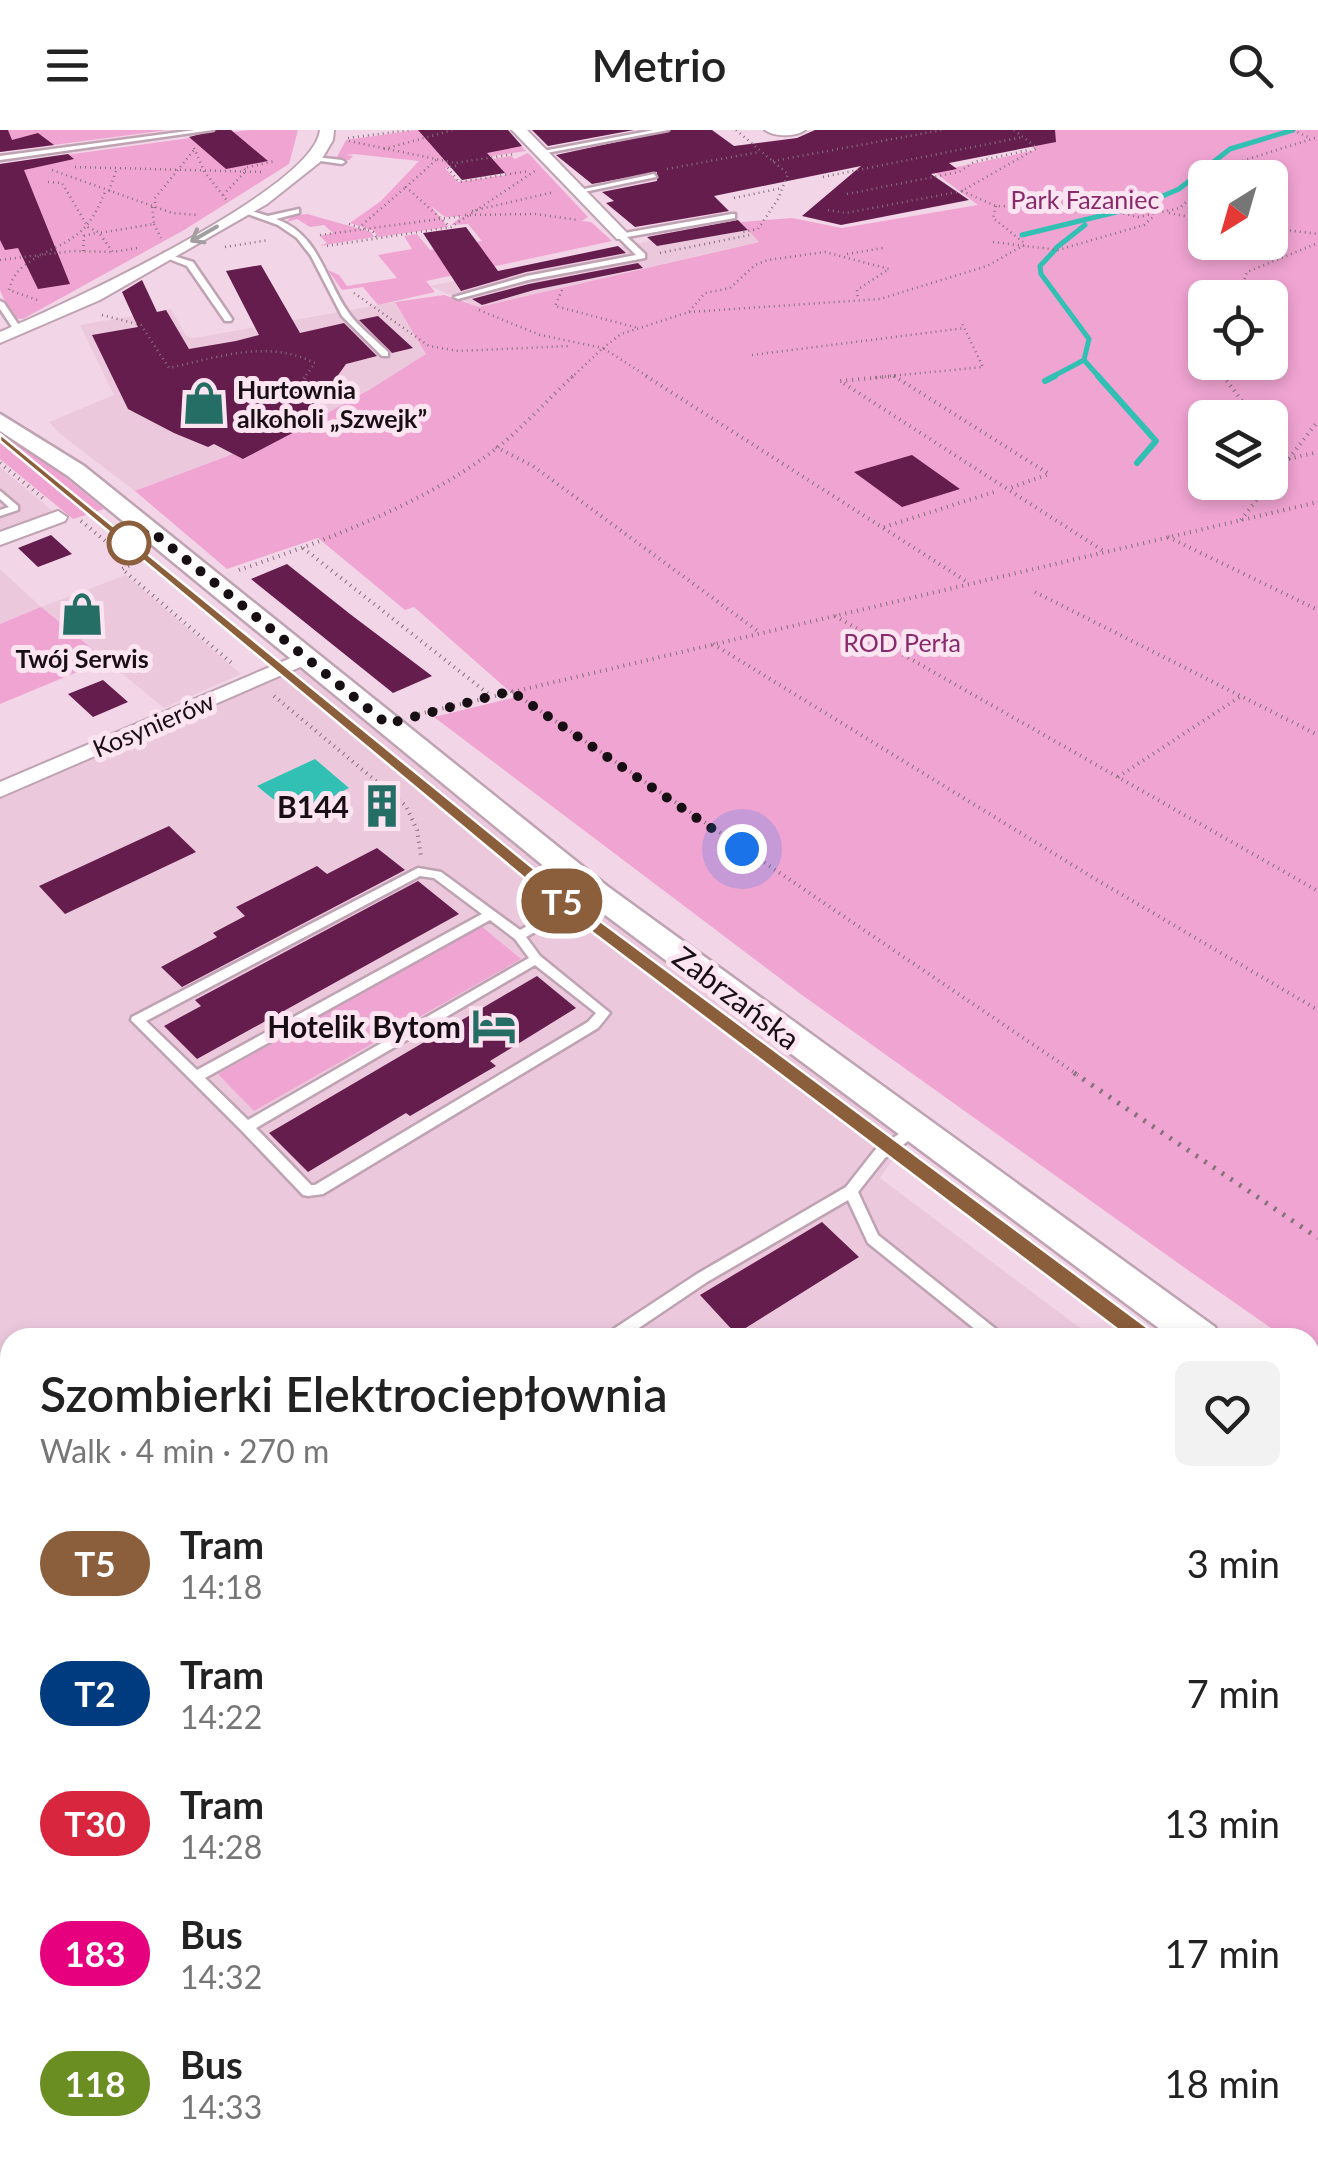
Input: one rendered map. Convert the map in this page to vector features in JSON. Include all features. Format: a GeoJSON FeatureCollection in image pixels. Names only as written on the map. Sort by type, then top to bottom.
{"type":"FeatureCollection","features":[{"type":"Feature","properties":{"kind":"street"},"geometry":{"type":"LineString","coordinates":[[0,338],[75,306],[218,220],[246,210],[316,159],[327,130]]}},
{"type":"Feature","properties":{"kind":"street"},"geometry":{"type":"LineString","coordinates":[[519,130],[622,236]]}},
{"type":"Feature","properties":{"kind":"street"},"geometry":{"type":"LineString","coordinates":[[772,130],[798,130]]}},
{"type":"Feature","properties":{"kind":"street","name":"Zabrzańska"},"geometry":{"type":"LineString","coordinates":[[0,421],[76,471],[596,893],[1187,1328]]}},
{"type":"Feature","properties":{"kind":"street"},"geometry":{"type":"LineString","coordinates":[[4,532],[60,515]]}},
{"type":"Feature","properties":{"kind":"street","name":"Kosynierów"},"geometry":{"type":"LineString","coordinates":[[0,790],[305,658]]}},
{"type":"Feature","properties":{"kind":"lane"},"geometry":{"type":"LineString","coordinates":[[0,158],[210,130]]}},
{"type":"Feature","properties":{"kind":"lane"},"geometry":{"type":"LineString","coordinates":[[541,152],[665,130]]}},
{"type":"Feature","properties":{"kind":"lane"},"geometry":{"type":"LineString","coordinates":[[316,159],[342,162]]}},
{"type":"Feature","properties":{"kind":"lane"},"geometry":{"type":"LineString","coordinates":[[578,190],[654,176]]}},
{"type":"Feature","properties":{"kind":"lane"},"geometry":{"type":"LineString","coordinates":[[246,210],[300,236],[346,314],[384,354]]}},
{"type":"Feature","properties":{"kind":"lane"},"geometry":{"type":"LineString","coordinates":[[269,218],[296,211]]}},
{"type":"Feature","properties":{"kind":"lane"},"geometry":{"type":"LineString","coordinates":[[622,236],[732,216]]}},
{"type":"Feature","properties":{"kind":"lane"},"geometry":{"type":"LineString","coordinates":[[622,236],[642,256]]}},
{"type":"Feature","properties":{"kind":"lane"},"geometry":{"type":"LineString","coordinates":[[166,250],[190,264],[228,318]]}},
{"type":"Feature","properties":{"kind":"lane"},"geometry":{"type":"LineString","coordinates":[[458,297],[526,278],[642,256]]}},
{"type":"Feature","properties":{"kind":"lane"},"geometry":{"type":"LineString","coordinates":[[0,303],[18,330]]}},
{"type":"Feature","properties":{"kind":"lane"},"geometry":{"type":"LineString","coordinates":[[0,494],[16,508],[0,513]]}},
{"type":"Feature","properties":{"kind":"lane"},"geometry":{"type":"LineString","coordinates":[[418,872],[437,875],[488,916],[519,936],[536,959],[604,1013],[593,1025],[318,1190],[308,1191],[137,1020],[418,872]]}},
{"type":"Feature","properties":{"kind":"lane"},"geometry":{"type":"LineString","coordinates":[[519,936],[596,893]]}},
{"type":"Feature","properties":{"kind":"lane"},"geometry":{"type":"LineString","coordinates":[[196,1077],[488,916]]}},
{"type":"Feature","properties":{"kind":"lane"},"geometry":{"type":"LineString","coordinates":[[247,1128],[536,959]]}},
{"type":"Feature","properties":{"kind":"lane"},"geometry":{"type":"LineString","coordinates":[[626,1328],[702,1278],[852,1191],[880,1154],[914,1128]]}},
{"type":"Feature","properties":{"kind":"lane"},"geometry":{"type":"LineString","coordinates":[[852,1191],[873,1239],[984,1328]]}},
{"type":"Feature","properties":{"kind":"path"},"geometry":{"type":"LineString","coordinates":[[352,138],[410,130]]}},
{"type":"Feature","properties":{"kind":"path"},"geometry":{"type":"LineString","coordinates":[[359,150],[384,149],[431,130]]}},
{"type":"Feature","properties":{"kind":"path"},"geometry":{"type":"LineString","coordinates":[[404,141],[453,130]]}},
{"type":"Feature","properties":{"kind":"path"},"geometry":{"type":"LineString","coordinates":[[773,162],[942,130]]}},
{"type":"Feature","properties":{"kind":"path"},"geometry":{"type":"LineString","coordinates":[[1014,130],[1037,148]]}},
{"type":"Feature","properties":{"kind":"path"},"geometry":{"type":"LineString","coordinates":[[1293,130],[1310,138]]}},
{"type":"Feature","properties":{"kind":"path"},"geometry":{"type":"LineString","coordinates":[[822,176],[1023,137]]}},
{"type":"Feature","properties":{"kind":"path"},"geometry":{"type":"LineString","coordinates":[[1245,160],[1318,137]]}},
{"type":"Feature","properties":{"kind":"path"},"geometry":{"type":"LineString","coordinates":[[342,140],[436,160],[519,154]]}},
{"type":"Feature","properties":{"kind":"path"},"geometry":{"type":"LineString","coordinates":[[166,250],[154,224],[155,198],[198,142]]}},
{"type":"Feature","properties":{"kind":"path"},"geometry":{"type":"LineString","coordinates":[[828,210],[846,212],[962,191],[1037,148]]}},
{"type":"Feature","properties":{"kind":"path"},"geometry":{"type":"LineString","coordinates":[[847,194],[959,172],[974,162],[1037,148]]}},
{"type":"Feature","properties":{"kind":"path"},"geometry":{"type":"LineString","coordinates":[[194,150],[204,171],[231,206],[218,220]]}},
{"type":"Feature","properties":{"kind":"path"},"geometry":{"type":"LineString","coordinates":[[663,170],[761,151]]}},
{"type":"Feature","properties":{"kind":"path"},"geometry":{"type":"LineString","coordinates":[[360,227],[436,160]]}},
{"type":"Feature","properties":{"kind":"path"},"geometry":{"type":"LineString","coordinates":[[358,240],[449,226],[537,169],[460,182],[447,167],[475,160]]}},
{"type":"Feature","properties":{"kind":"path"},"geometry":{"type":"LineString","coordinates":[[57,166],[39,166],[154,207],[262,232],[267,240]]}},
{"type":"Feature","properties":{"kind":"path"},"geometry":{"type":"LineString","coordinates":[[76,167],[271,173]]}},
{"type":"Feature","properties":{"kind":"path"},"geometry":{"type":"LineString","coordinates":[[83,251],[82,236],[97,216],[116,170]]}},
{"type":"Feature","properties":{"kind":"path"},"geometry":{"type":"LineString","coordinates":[[228,171],[247,185]]}},
{"type":"Feature","properties":{"kind":"path"},"geometry":{"type":"LineString","coordinates":[[223,195],[246,171]]}},
{"type":"Feature","properties":{"kind":"path"},"geometry":{"type":"LineString","coordinates":[[48,182],[62,183],[88,227],[113,252]]}},
{"type":"Feature","properties":{"kind":"path"},"geometry":{"type":"LineString","coordinates":[[406,187],[413,198],[444,218],[449,226]]}},
{"type":"Feature","properties":{"kind":"path"},"geometry":{"type":"LineString","coordinates":[[320,235],[444,218],[578,190]]}},
{"type":"Feature","properties":{"kind":"path"},"geometry":{"type":"LineString","coordinates":[[962,191],[996,206],[1109,210],[1121,215],[1156,216],[1188,201]]}},
{"type":"Feature","properties":{"kind":"path"},"geometry":{"type":"LineString","coordinates":[[996,206],[994,218],[1026,244]]}},
{"type":"Feature","properties":{"kind":"path"},"geometry":{"type":"LineString","coordinates":[[1168,213],[1188,217]]}},
{"type":"Feature","properties":{"kind":"path"},"geometry":{"type":"LineString","coordinates":[[465,214],[535,214],[612,223]]}},
{"type":"Feature","properties":{"kind":"path"},"geometry":{"type":"LineString","coordinates":[[994,242],[1055,249],[1144,225],[1156,216]]}},
{"type":"Feature","properties":{"kind":"path"},"geometry":{"type":"LineString","coordinates":[[39,301],[10,290],[15,274],[39,256],[82,236],[154,224]]}},
{"type":"Feature","properties":{"kind":"path"},"geometry":{"type":"LineString","coordinates":[[348,224],[377,238]]}},
{"type":"Feature","properties":{"kind":"path"},"geometry":{"type":"LineString","coordinates":[[1288,230],[1318,234]]}},
{"type":"Feature","properties":{"kind":"path"},"geometry":{"type":"LineString","coordinates":[[642,256],[750,235]]}},
{"type":"Feature","properties":{"kind":"path"},"geometry":{"type":"LineString","coordinates":[[1244,280],[1247,272],[1318,242]]}},
{"type":"Feature","properties":{"kind":"path"},"geometry":{"type":"LineString","coordinates":[[211,581],[303,548],[391,510],[496,447],[621,334],[690,312],[899,295],[1007,258],[1026,244]]}},
{"type":"Feature","properties":{"kind":"path"},"geometry":{"type":"LineString","coordinates":[[0,260],[148,247]]}},
{"type":"Feature","properties":{"kind":"path"},"geometry":{"type":"LineString","coordinates":[[841,256],[883,248]]}},
{"type":"Feature","properties":{"kind":"path"},"geometry":{"type":"LineString","coordinates":[[690,312],[705,294],[730,288],[768,260],[825,252],[889,270],[857,290],[858,300]]}},
{"type":"Feature","properties":{"kind":"path"},"geometry":{"type":"LineString","coordinates":[[330,281],[374,304],[430,346],[458,350],[603,348],[969,582]]}},
{"type":"Feature","properties":{"kind":"path"},"geometry":{"type":"LineString","coordinates":[[458,297],[513,328],[578,346]]}},
{"type":"Feature","properties":{"kind":"path"},"geometry":{"type":"LineString","coordinates":[[75,306],[141,325],[169,368],[272,348],[297,352],[315,363],[280,414]]}},
{"type":"Feature","properties":{"kind":"path"},"geometry":{"type":"LineString","coordinates":[[555,306],[639,328]]}},
{"type":"Feature","properties":{"kind":"path"},"geometry":{"type":"LineString","coordinates":[[962,321],[983,367],[840,381],[1105,552]]}},
{"type":"Feature","properties":{"kind":"path"},"geometry":{"type":"LineString","coordinates":[[613,323],[621,334]]}},
{"type":"Feature","properties":{"kind":"path"},"geometry":{"type":"LineString","coordinates":[[752,356],[965,328]]}},
{"type":"Feature","properties":{"kind":"path"},"geometry":{"type":"LineString","coordinates":[[894,376],[1049,474],[1008,488]]}},
{"type":"Feature","properties":{"kind":"path"},"geometry":{"type":"LineString","coordinates":[[1288,459],[1318,421]]}},
{"type":"Feature","properties":{"kind":"path"},"geometry":{"type":"LineString","coordinates":[[496,447],[533,466],[760,633]]}},
{"type":"Feature","properties":{"kind":"path"},"geometry":{"type":"LineString","coordinates":[[1288,459],[1318,452]]}},
{"type":"Feature","properties":{"kind":"path"},"geometry":{"type":"LineString","coordinates":[[0,463],[60,515],[81,521],[134,564],[122,569],[246,676]]}},
{"type":"Feature","properties":{"kind":"path"},"geometry":{"type":"LineString","coordinates":[[884,527],[996,490]]}},
{"type":"Feature","properties":{"kind":"path"},"geometry":{"type":"LineString","coordinates":[[1241,520],[1256,500]]}},
{"type":"Feature","properties":{"kind":"path"},"geometry":{"type":"LineString","coordinates":[[387,724],[969,582],[1316,503]]}},
{"type":"Feature","properties":{"kind":"path"},"geometry":{"type":"LineString","coordinates":[[1168,538],[1318,610]]}},
{"type":"Feature","properties":{"kind":"path"},"geometry":{"type":"LineString","coordinates":[[303,548],[492,696]]}},
{"type":"Feature","properties":{"kind":"path"},"geometry":{"type":"LineString","coordinates":[[1036,592],[1318,734]]}},
{"type":"Feature","properties":{"kind":"path"},"geometry":{"type":"LineString","coordinates":[[836,616],[1318,891]]}},
{"type":"Feature","properties":{"kind":"path"},"geometry":{"type":"LineString","coordinates":[[713,644],[1097,880],[1318,1010]]}},
{"type":"Feature","properties":{"kind":"path"},"geometry":{"type":"LineString","coordinates":[[260,685],[406,806],[428,874]]}},
{"type":"Feature","properties":{"kind":"path"},"geometry":{"type":"LineString","coordinates":[[511,691],[1318,1238]]}},
{"type":"Feature","properties":{"kind":"path"},"geometry":{"type":"LineString","coordinates":[[1117,778],[1241,696]]}},
{"type":"Feature","properties":{"kind":"shaded area"},"geometry":{"type":"Polygon","coordinates":[[[741,222],[761,241],[479,307],[430,286],[741,222]]]}},
{"type":"Feature","properties":{"kind":"shaded area"},"geometry":{"type":"Polygon","coordinates":[[[395,302],[427,354],[243,459],[144,498],[49,422],[114,395],[80,325],[171,309],[186,336],[194,338],[395,302]]]}},
{"type":"Feature","properties":{"kind":"shaded area"},"geometry":{"type":"Polygon","coordinates":[[[0,467],[55,513],[0,533],[0,467]]]}},
{"type":"Feature","properties":{"kind":"shaded area"},"geometry":{"type":"Polygon","coordinates":[[[0,569],[41,607],[126,575],[241,674],[164,708],[42,608],[0,624],[0,569]]]}},
{"type":"Feature","properties":{"kind":"shaded area"},"geometry":{"type":"Polygon","coordinates":[[[305,658],[914,1129],[880,1178],[1080,1328],[0,1328],[0,790],[305,658]]]}},
{"type":"Feature","properties":{"kind":"shaded area"},"geometry":{"type":"Polygon","coordinates":[[[315,759],[349,788],[302,810],[283,805],[257,786],[315,759]]]}},
{"type":"Feature","properties":{"kind":"green space"},"geometry":{"type":"Polygon","coordinates":[[[0,130],[168,130],[0,152],[0,130]]]}},
{"type":"Feature","properties":{"kind":"green space"},"geometry":{"type":"Polygon","coordinates":[[[248,130],[298,130],[289,164],[184,230],[23,319],[12,318],[0,290],[0,164],[248,130]]]}},
{"type":"Feature","properties":{"kind":"green space"},"geometry":{"type":"Polygon","coordinates":[[[416,130],[513,138],[526,151],[454,162],[455,165],[445,168],[458,182],[506,175],[492,159],[515,159],[528,153],[588,217],[582,221],[591,222],[612,241],[426,281],[435,292],[378,305],[363,287],[342,290],[328,270],[339,275],[347,286],[397,278],[378,255],[412,249],[404,236],[417,234],[430,250],[482,241],[468,224],[451,225],[462,216],[445,217],[431,206],[448,227],[378,237],[374,231],[350,223],[381,201],[419,161],[354,154],[346,155],[353,156],[349,160],[336,159],[346,140],[416,130]]]}},
{"type":"Feature","properties":{"kind":"green space","name":"ROD Perła"},"geometry":{"type":"Polygon","coordinates":[[[1006,130],[1318,130],[1318,1328],[1271,1328],[802,995],[434,717],[516,697],[414,607],[405,610],[318,538],[227,569],[135,491],[233,454],[244,459],[426,354],[395,302],[444,295],[479,307],[759,242],[741,222],[792,218],[842,228],[978,205],[934,172],[1036,150],[1006,130]]]}},
{"type":"Feature","properties":{"kind":"green space"},"geometry":{"type":"Polygon","coordinates":[[[307,214],[371,232],[374,237],[319,246],[327,243],[320,236],[333,233],[324,225],[310,227],[297,219],[287,222],[291,216],[307,214]]]}},
{"type":"Feature","properties":{"kind":"green space"},"geometry":{"type":"Polygon","coordinates":[[[0,432],[36,453],[104,509],[73,519],[0,459],[0,432]]]}},
{"type":"Feature","properties":{"kind":"green space"},"geometry":{"type":"Polygon","coordinates":[[[41,607],[106,660],[0,704],[0,624],[41,607]]]}},
{"type":"Feature","properties":{"kind":"green space"},"geometry":{"type":"Polygon","coordinates":[[[481,926],[521,959],[254,1111],[218,1074],[481,926]]]}},
{"type":"Feature","properties":{"kind":"building"},"geometry":{"type":"Polygon","coordinates":[[[0,130],[8,130],[12,140],[38,133],[54,145],[0,152],[0,130]]]}},
{"type":"Feature","properties":{"kind":"building"},"geometry":{"type":"Polygon","coordinates":[[[231,130],[268,161],[226,169],[189,137],[231,130]]]}},
{"type":"Feature","properties":{"kind":"building"},"geometry":{"type":"Polygon","coordinates":[[[418,130],[508,130],[522,146],[487,153],[505,173],[462,180],[418,130]]]}},
{"type":"Feature","properties":{"kind":"building"},"geometry":{"type":"Polygon","coordinates":[[[532,130],[634,130],[548,146],[532,130]]]}},
{"type":"Feature","properties":{"kind":"building"},"geometry":{"type":"Polygon","coordinates":[[[672,130],[712,130],[734,146],[797,138],[815,130],[1055,130],[1056,142],[949,163],[957,169],[931,174],[969,200],[841,225],[802,216],[861,166],[714,196],[729,211],[635,227],[606,203],[614,201],[602,192],[657,181],[657,172],[592,184],[556,155],[672,130]]]}},
{"type":"Feature","properties":{"kind":"building"},"geometry":{"type":"Polygon","coordinates":[[[68,154],[74,159],[24,170],[70,284],[38,289],[18,248],[5,250],[0,240],[0,164],[68,154]]]}},
{"type":"Feature","properties":{"kind":"building"},"geometry":{"type":"Polygon","coordinates":[[[738,220],[748,230],[657,246],[647,237],[738,220]]]}},
{"type":"Feature","properties":{"kind":"building"},"geometry":{"type":"Polygon","coordinates":[[[466,227],[498,271],[618,246],[626,253],[526,272],[461,291],[423,233],[466,227]]]}},
{"type":"Feature","properties":{"kind":"building"},"geometry":{"type":"Polygon","coordinates":[[[638,263],[643,268],[482,305],[472,299],[529,284],[638,263]]]}},
{"type":"Feature","properties":{"kind":"building"},"geometry":{"type":"Polygon","coordinates":[[[261,265],[300,333],[344,323],[377,356],[346,364],[300,429],[243,459],[214,444],[208,447],[174,433],[128,409],[92,335],[138,327],[122,292],[142,280],[157,312],[166,310],[189,349],[236,341],[259,335],[226,271],[261,265]]]}},
{"type":"Feature","properties":{"kind":"building"},"geometry":{"type":"Polygon","coordinates":[[[378,316],[413,348],[392,353],[359,320],[378,316]]]}},
{"type":"Feature","properties":{"kind":"building"},"geometry":{"type":"Polygon","coordinates":[[[912,455],[960,489],[902,507],[854,472],[912,455]]]}},
{"type":"Feature","properties":{"kind":"building"},"geometry":{"type":"Polygon","coordinates":[[[51,535],[72,554],[38,567],[18,548],[51,535]]]}},
{"type":"Feature","properties":{"kind":"building"},"geometry":{"type":"Polygon","coordinates":[[[287,564],[432,676],[393,693],[251,579],[287,564]]]}},
{"type":"Feature","properties":{"kind":"building"},"geometry":{"type":"Polygon","coordinates":[[[103,680],[128,702],[93,717],[68,694],[103,680]]]}},
{"type":"Feature","properties":{"kind":"building"},"geometry":{"type":"Polygon","coordinates":[[[169,826],[196,852],[65,914],[39,886],[169,826]]]}},
{"type":"Feature","properties":{"kind":"building"},"geometry":{"type":"Polygon","coordinates":[[[377,848],[405,870],[182,987],[161,967],[217,937],[213,933],[245,916],[236,907],[317,866],[327,874],[377,848]]]}},
{"type":"Feature","properties":{"kind":"building"},"geometry":{"type":"Polygon","coordinates":[[[418,881],[459,914],[197,1059],[164,1026],[201,1006],[195,1000],[418,881]]]}},
{"type":"Feature","properties":{"kind":"building"},"geometry":{"type":"Polygon","coordinates":[[[537,976],[576,1008],[490,1061],[496,1066],[410,1116],[406,1113],[308,1172],[269,1133],[537,976]]]}},
{"type":"Feature","properties":{"kind":"building"},"geometry":{"type":"Polygon","coordinates":[[[822,1222],[859,1257],[746,1328],[730,1328],[700,1295],[822,1222]]]}},
{"type":"Feature","properties":{"kind":"waterway"},"geometry":{"type":"LineString","coordinates":[[1022,235],[1137,207],[1179,189],[1230,149],[1293,130]]}},
{"type":"Feature","properties":{"kind":"waterway"},"geometry":{"type":"LineString","coordinates":[[1056,248],[1085,225]]}},
{"type":"Feature","properties":{"kind":"waterway"},"geometry":{"type":"LineString","coordinates":[[1055,250],[1040,266],[1041,274],[1089,339],[1084,360]]}},
{"type":"Feature","properties":{"kind":"waterway"},"geometry":{"type":"LineString","coordinates":[[1050,378],[1084,360]]}},
{"type":"Feature","properties":{"kind":"waterway"},"geometry":{"type":"LineString","coordinates":[[1084,360],[1100,378]]}},
{"type":"Feature","properties":{"kind":"waterway"},"geometry":{"type":"LineString","coordinates":[[1045,381],[1055,376]]}},
{"type":"Feature","properties":{"kind":"waterway"},"geometry":{"type":"LineString","coordinates":[[1098,376],[1156,441],[1137,463]]}},
{"type":"Feature","properties":{"kind":"tram line"},"geometry":{"type":"LineString","coordinates":[[0,438],[570,907],[1131,1328]]}},
{"type":"Feature","properties":{"kind":"tram line","name":"T5"},"geometry":{"type":"LineString","coordinates":[[0,438],[570,907],[1132,1328]]}},
{"type":"Feature","properties":{"kind":"place","name":"Hurtownia alkoholi „Szwejk”"},"geometry":{"type":"Point","coordinates":[204,403]}},
{"type":"Feature","properties":{"kind":"place","name":"Twój Serwis"},"geometry":{"type":"Point","coordinates":[82,614]}},
{"type":"Feature","properties":{"kind":"place","name":"B144"},"geometry":{"type":"Point","coordinates":[382,806]}},
{"type":"Feature","properties":{"kind":"place","name":"Hotelik Bytom"},"geometry":{"type":"Point","coordinates":[494,1026]}},
{"type":"Feature","properties":{"kind":"route"},"geometry":{"type":"LineString","coordinates":[[129,543],[150,530],[387,724],[511,691],[742,849]]}},
{"type":"Feature","properties":{"kind":"park label","name":"Park Fazaniec"},"geometry":{"type":"Point","coordinates":[1085,199]}}]}
